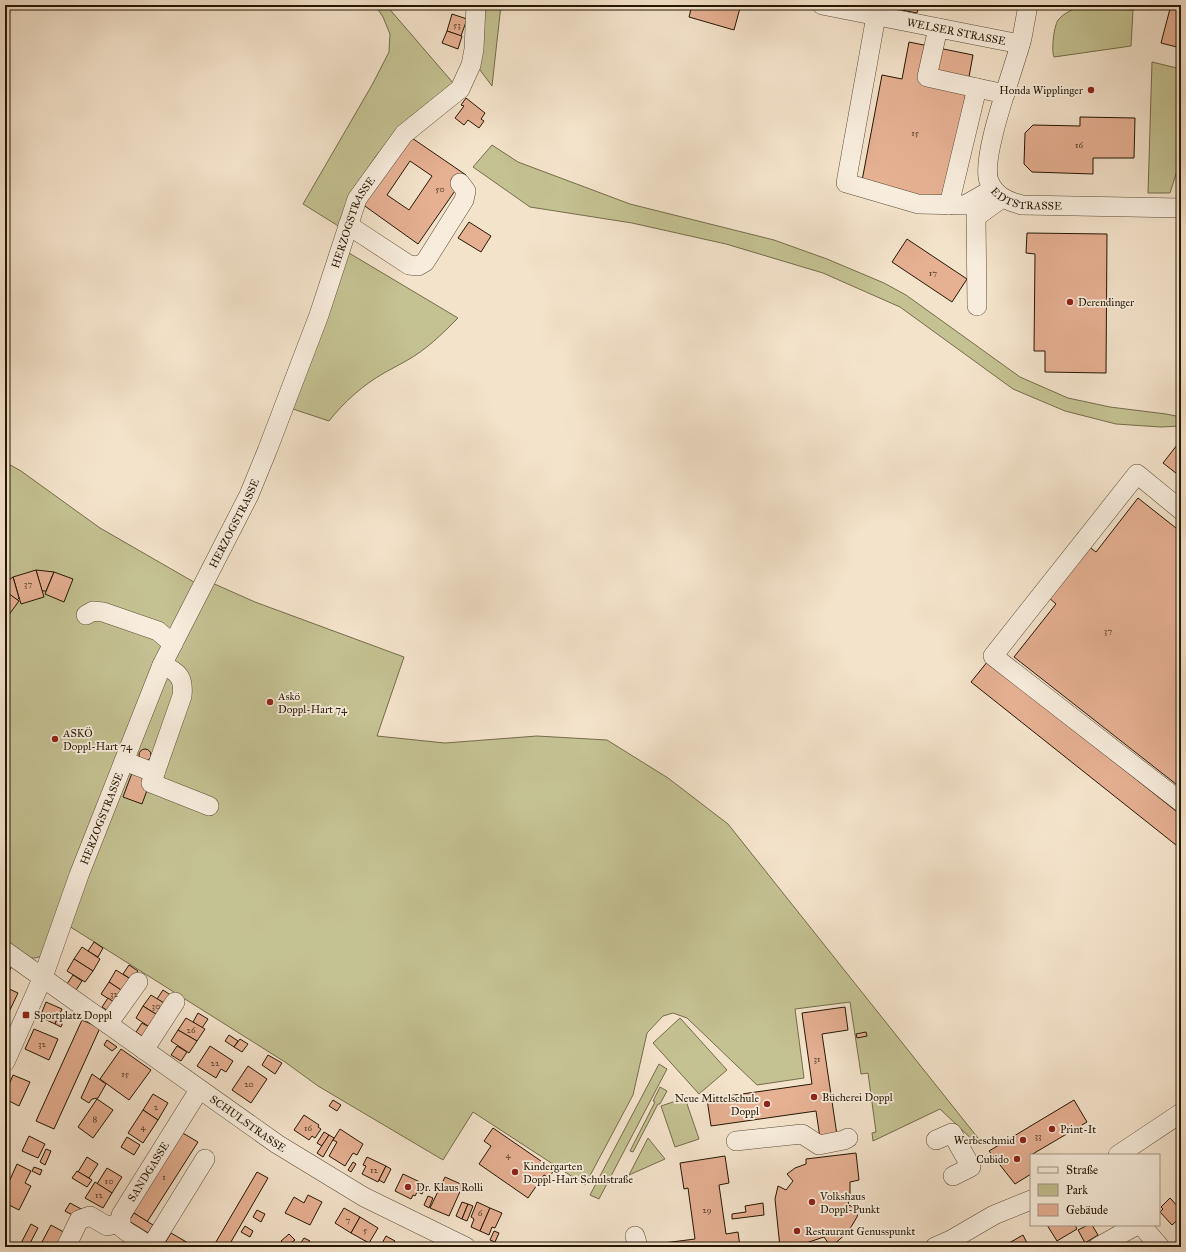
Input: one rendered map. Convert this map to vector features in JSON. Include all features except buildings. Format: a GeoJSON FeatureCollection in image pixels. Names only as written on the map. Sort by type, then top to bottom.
{"type":"FeatureCollection","features":[{"type":"Feature","properties":{"kind":"street","name":"HERZOGSTRASSE"},"geometry":{"type":"LineString","coordinates":[[5,1062],[11,1032],[43,977],[79,875],[162,665],[252,488],[319,315],[357,199],[404,134],[460,89],[471,65],[474,49],[476,5]]}},
{"type":"Feature","properties":{"kind":"street","name":"WELSER STRASSE"},"geometry":{"type":"LineString","coordinates":[[822,5],[1020,44]]}},
{"type":"Feature","properties":{"kind":"street","name":"EDTSTRASSE"},"geometry":{"type":"LineString","coordinates":[[1028,5],[1020,44],[1005,94],[987,168],[988,179],[998,194],[1022,205],[1181,208]]}},
{"type":"Feature","properties":{"kind":"street"},"geometry":{"type":"LineString","coordinates":[[876,16],[867,77],[846,183],[918,204],[965,205],[998,194]]}},
{"type":"Feature","properties":{"kind":"street"},"geometry":{"type":"LineString","coordinates":[[938,28],[927,77],[1005,94]]}},
{"type":"Feature","properties":{"kind":"street"},"geometry":{"type":"LineString","coordinates":[[949,204],[977,88]]}},
{"type":"Feature","properties":{"kind":"street"},"geometry":{"type":"LineString","coordinates":[[348,225],[409,265],[418,266],[425,262],[464,200],[466,191],[460,183]]}},
{"type":"Feature","properties":{"kind":"street"},"geometry":{"type":"LineString","coordinates":[[977,306],[976,217],[998,194]]}},
{"type":"Feature","properties":{"kind":"street"},"geometry":{"type":"LineString","coordinates":[[1181,510],[1136,474],[993,656],[1181,802]]}},
{"type":"Feature","properties":{"kind":"street"},"geometry":{"type":"LineString","coordinates":[[86,615],[93,611],[103,612],[158,631],[173,644]]}},
{"type":"Feature","properties":{"kind":"street"},"geometry":{"type":"LineString","coordinates":[[162,665],[177,673],[183,685],[182,696],[151,783],[209,806]]}},
{"type":"Feature","properties":{"kind":"street"},"geometry":{"type":"LineString","coordinates":[[124,761],[155,773]]}},
{"type":"Feature","properties":{"kind":"street","name":"SCHULSTRASSE"},"geometry":{"type":"LineString","coordinates":[[5,951],[277,1144],[342,1184],[466,1247]]}},
{"type":"Feature","properties":{"kind":"street"},"geometry":{"type":"LineString","coordinates":[[108,1024],[138,982]]}},
{"type":"Feature","properties":{"kind":"street"},"geometry":{"type":"LineString","coordinates":[[144,1050],[175,1002]]}},
{"type":"Feature","properties":{"kind":"street","name":"SANDGASSE"},"geometry":{"type":"LineString","coordinates":[[120,1223],[121,1215],[200,1090]]}},
{"type":"Feature","properties":{"kind":"street"},"geometry":{"type":"LineString","coordinates":[[1120,1154],[1178,1120]]}},
{"type":"Feature","properties":{"kind":"street"},"geometry":{"type":"LineString","coordinates":[[936,1140],[952,1132],[971,1167],[953,1176]]}},
{"type":"Feature","properties":{"kind":"street"},"geometry":{"type":"LineString","coordinates":[[736,1141],[802,1134],[819,1144],[848,1138]]}},
{"type":"Feature","properties":{"kind":"street"},"geometry":{"type":"LineString","coordinates":[[66,1247],[79,1220],[90,1216],[106,1226],[120,1223],[127,1232],[148,1247],[155,1240],[205,1159]]}},
{"type":"Feature","properties":{"kind":"street"},"geometry":{"type":"LineString","coordinates":[[935,1247],[951,1240],[994,1215],[1030,1200]]}},
{"type":"Feature","properties":{"kind":"street"},"geometry":{"type":"LineString","coordinates":[[1098,1247],[1135,1226]]}},
{"type":"Feature","properties":{"kind":"street"},"geometry":{"type":"LineString","coordinates":[[1142,1226],[1160,1247]]}},
{"type":"Feature","properties":{"kind":"green space"},"geometry":{"type":"Polygon","coordinates":[[[375,5],[386,5],[454,84],[396,132],[376,156],[358,183],[340,227],[303,204],[372,85],[389,52],[390,34],[383,17],[375,5]]]}},
{"type":"Feature","properties":{"kind":"green space"},"geometry":{"type":"Polygon","coordinates":[[[480,5],[501,5],[492,86],[477,66],[480,5]]]}},
{"type":"Feature","properties":{"kind":"green space"},"geometry":{"type":"Polygon","coordinates":[[[1076,8],[1133,10],[1131,46],[1054,57],[1054,37],[1057,22],[1062,16],[1076,8]]]}},
{"type":"Feature","properties":{"kind":"green space"},"geometry":{"type":"Polygon","coordinates":[[[1152,62],[1181,69],[1181,167],[1176,174],[1170,193],[1148,193],[1152,62]]]}},
{"type":"Feature","properties":{"kind":"green space"},"geometry":{"type":"Polygon","coordinates":[[[492,145],[518,162],[630,204],[774,240],[827,259],[884,283],[906,295],[1020,377],[1068,398],[1110,407],[1181,417],[1181,426],[1161,427],[1116,424],[1065,411],[1013,389],[900,307],[823,273],[726,244],[632,223],[530,207],[473,167],[492,145]]]}},
{"type":"Feature","properties":{"kind":"green space"},"geometry":{"type":"Polygon","coordinates":[[[344,250],[458,318],[427,347],[361,388],[329,421],[290,408],[344,250]]]}},
{"type":"Feature","properties":{"kind":"green space"},"geometry":{"type":"Polygon","coordinates":[[[5,462],[21,471],[100,528],[199,585],[127,764],[210,582],[255,602],[404,657],[377,736],[445,743],[537,736],[607,740],[668,778],[728,824],[982,1143],[978,1145],[940,1109],[873,1141],[872,1133],[876,1132],[868,1073],[861,1074],[850,1002],[795,1009],[804,1078],[757,1085],[687,1018],[673,1013],[663,1016],[647,1033],[633,1095],[585,1185],[473,1112],[443,1160],[318,1086],[285,1062],[69,926],[41,956],[31,958],[22,955],[5,943],[5,462]]]}},
{"type":"Feature","properties":{"kind":"green space"},"geometry":{"type":"Polygon","coordinates":[[[680,1018],[727,1070],[699,1094],[653,1043],[680,1018]]]}},
{"type":"Feature","properties":{"kind":"green space"},"geometry":{"type":"Polygon","coordinates":[[[659,1064],[667,1069],[599,1199],[590,1195],[659,1064]]]}},
{"type":"Feature","properties":{"kind":"green space"},"geometry":{"type":"Polygon","coordinates":[[[660,1087],[667,1091],[660,1104],[658,1104],[633,1152],[630,1151],[655,1102],[653,1101],[660,1087]]]}},
{"type":"Feature","properties":{"kind":"green space"},"geometry":{"type":"Polygon","coordinates":[[[685,1098],[699,1139],[675,1147],[661,1106],[685,1098]]]}},
{"type":"Feature","properties":{"kind":"green space"},"geometry":{"type":"Polygon","coordinates":[[[648,1138],[665,1159],[629,1175],[648,1138]]]}},
{"type":"Feature","properties":{"kind":"place","name":"Honda Wipplinger"},"geometry":{"type":"Point","coordinates":[1091,90]}},
{"type":"Feature","properties":{"kind":"place","name":"Derendinger"},"geometry":{"type":"Point","coordinates":[1070,302]}},
{"type":"Feature","properties":{"kind":"place","name":"Askö Doppl-Hart 74"},"geometry":{"type":"Point","coordinates":[270,702]}},
{"type":"Feature","properties":{"kind":"place","name":"ASKÖ Doppl-Hart 74"},"geometry":{"type":"Point","coordinates":[55,739]}},
{"type":"Feature","properties":{"kind":"place","name":"Sportplatz Doppl"},"geometry":{"type":"Point","coordinates":[26,1015]}},
{"type":"Feature","properties":{"kind":"place","name":"Bücherei Doppl"},"geometry":{"type":"Point","coordinates":[814,1097]}},
{"type":"Feature","properties":{"kind":"place","name":"Neue Mittelschule Doppl"},"geometry":{"type":"Point","coordinates":[767,1104]}},
{"type":"Feature","properties":{"kind":"place","name":"Print-It"},"geometry":{"type":"Point","coordinates":[1052,1129]}},
{"type":"Feature","properties":{"kind":"place","name":"Werbeschmid"},"geometry":{"type":"Point","coordinates":[1023,1140]}},
{"type":"Feature","properties":{"kind":"place","name":"Cubido"},"geometry":{"type":"Point","coordinates":[1017,1159]}},
{"type":"Feature","properties":{"kind":"place","name":"Kindergarten Doppl-Hart Schulstraße"},"geometry":{"type":"Point","coordinates":[515,1172]}},
{"type":"Feature","properties":{"kind":"place","name":"Dr. Klaus Rolli"},"geometry":{"type":"Point","coordinates":[408,1187]}},
{"type":"Feature","properties":{"kind":"place","name":"Volkshaus Doppl-Punkt"},"geometry":{"type":"Point","coordinates":[812,1202]}},
{"type":"Feature","properties":{"kind":"place","name":"Restaurant Genusspunkt"},"geometry":{"type":"Point","coordinates":[797,1231]}}]}
